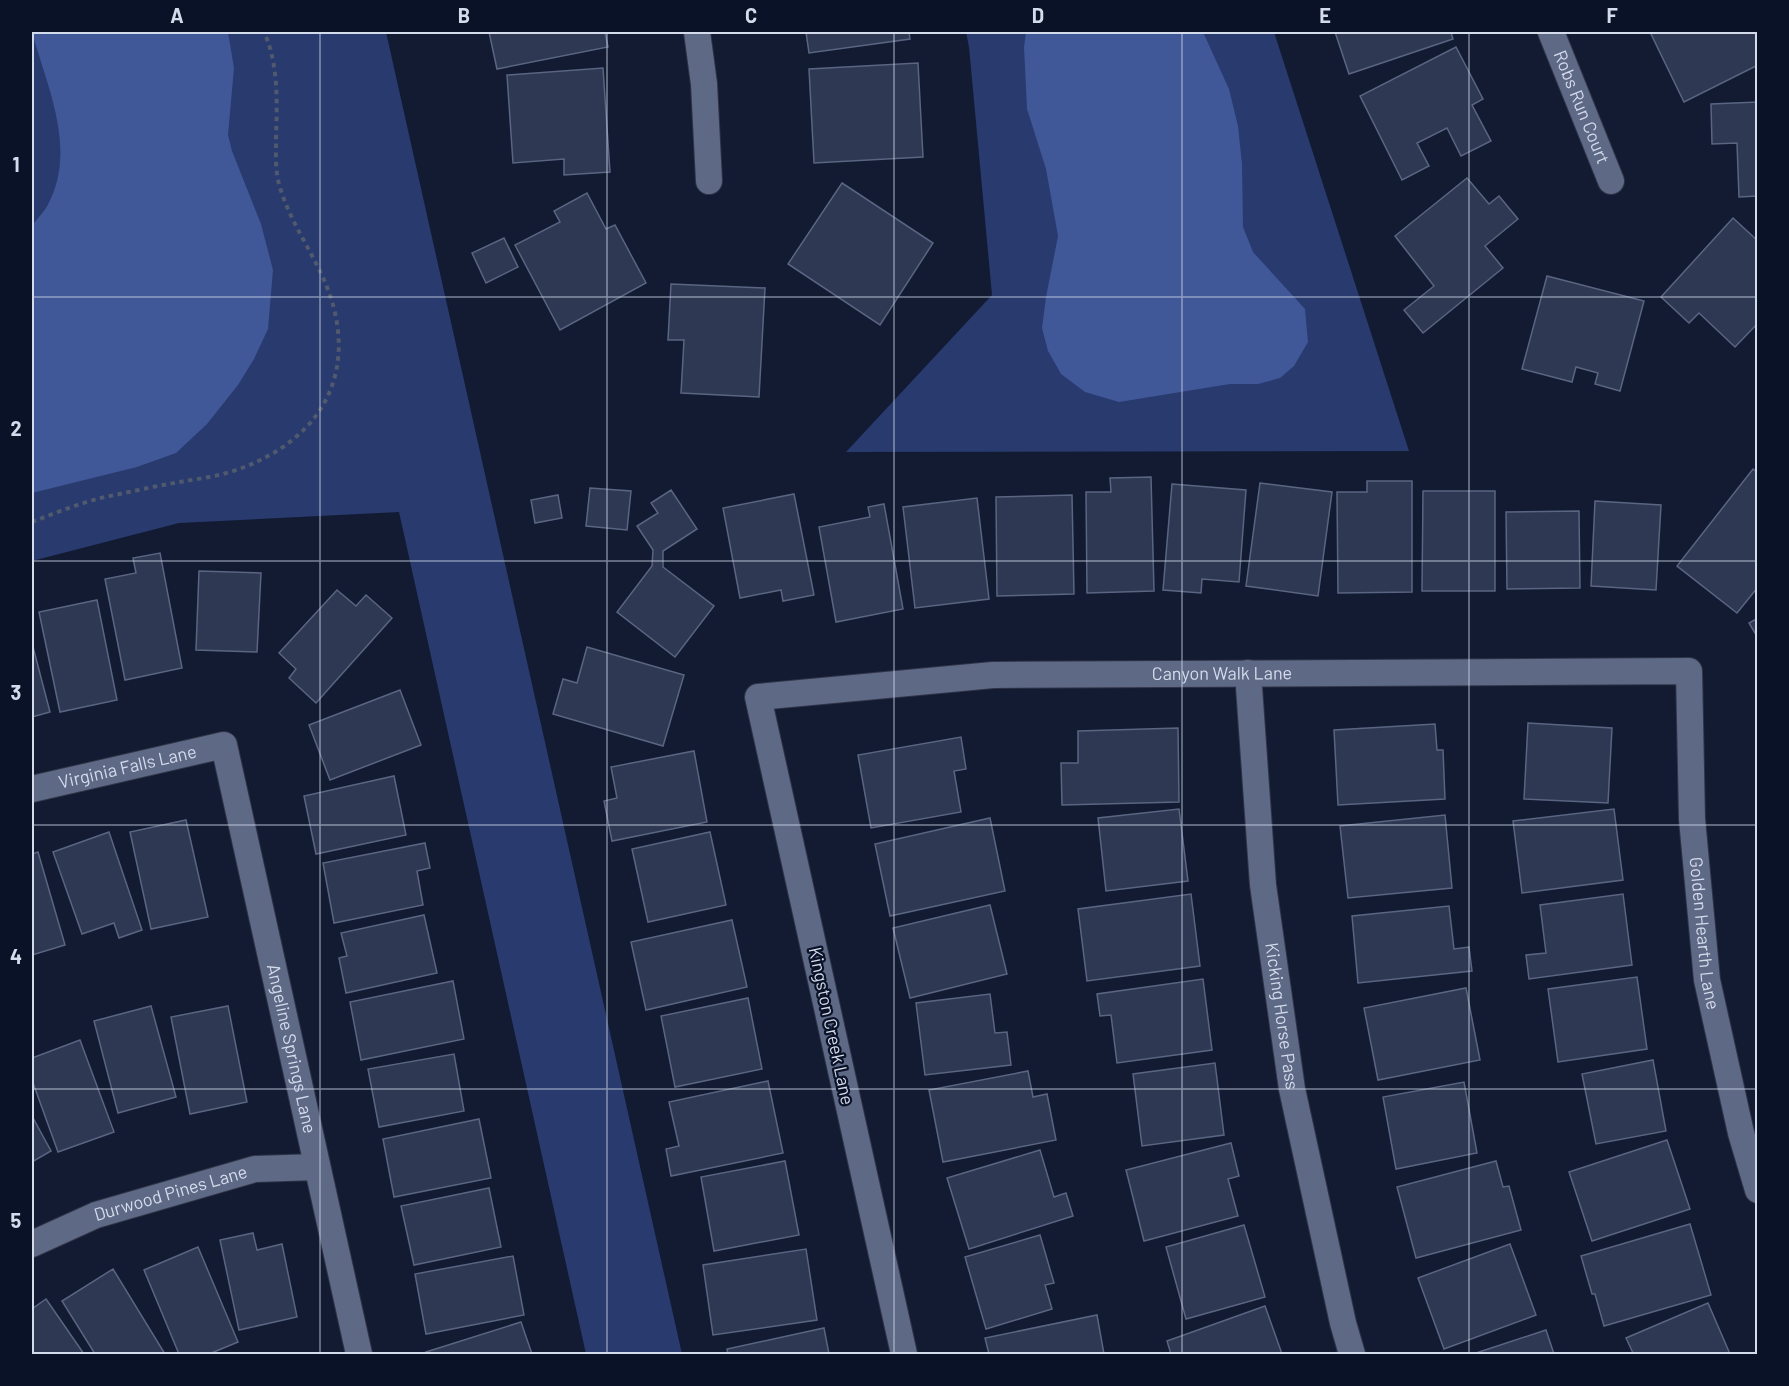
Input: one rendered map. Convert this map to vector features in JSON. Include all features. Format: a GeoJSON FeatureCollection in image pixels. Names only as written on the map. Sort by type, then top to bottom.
{"type":"FeatureCollection","features":[{"type":"Feature","properties":{"kind":"street"},"geometry":{"type":"LineString","coordinates":[[697,32],[704,84],[709,181]]}},
{"type":"Feature","properties":{"kind":"street","name":"Robs Run Court"},"geometry":{"type":"LineString","coordinates":[[1551,32],[1611,182]]}},
{"type":"Feature","properties":{"kind":"street","name":"Canyon Walk Lane"},"geometry":{"type":"LineString","coordinates":[[758,697],[993,675],[1689,671]]}},
{"type":"Feature","properties":{"kind":"street","name":"Golden Hearth Lane"},"geometry":{"type":"LineString","coordinates":[[1689,671],[1692,819],[1707,980],[1741,1133],[1758,1190]]}},
{"type":"Feature","properties":{"kind":"street","name":"Kicking Horse Pass"},"geometry":{"type":"LineString","coordinates":[[1248,673],[1263,885],[1292,1089],[1343,1323],[1352,1354]]}},
{"type":"Feature","properties":{"kind":"street","name":"Kingston Creek Lane"},"geometry":{"type":"LineString","coordinates":[[758,697],[904,1354]]}},
{"type":"Feature","properties":{"kind":"street","name":"Virginia Falls Lane"},"geometry":{"type":"LineString","coordinates":[[32,789],[224,745]]}},
{"type":"Feature","properties":{"kind":"street","name":"Angeline Springs Lane"},"geometry":{"type":"LineString","coordinates":[[224,745],[359,1354]]}},
{"type":"Feature","properties":{"kind":"street","name":"Durwood Pines Lane"},"geometry":{"type":"LineString","coordinates":[[32,1244],[96,1215],[255,1169],[317,1167]]}},
{"type":"Feature","properties":{"kind":"path"},"geometry":{"type":"LineString","coordinates":[[32,522],[101,498],[228,473],[266,459],[288,445],[308,427],[321,410],[332,389],[338,341],[335,313],[324,276],[278,184],[276,77],[270,44],[264,32]]}},
{"type":"Feature","properties":{"kind":"shaded area"},"geometry":{"type":"Polygon","coordinates":[[[32,32],[386,32],[682,1354],[586,1354],[399,512],[179,523],[32,561],[32,32]]]}},
{"type":"Feature","properties":{"kind":"shaded area"},"geometry":{"type":"Polygon","coordinates":[[[32,32],[228,32],[234,68],[228,135],[232,151],[261,224],[273,270],[268,329],[254,359],[238,385],[207,424],[176,453],[137,467],[32,493],[32,226],[46,208],[55,187],[60,165],[60,142],[52,97],[32,32]]]}},
{"type":"Feature","properties":{"kind":"shaded area"},"geometry":{"type":"Polygon","coordinates":[[[966,32],[1274,32],[1409,451],[846,452],[992,295],[966,32]]]}},
{"type":"Feature","properties":{"kind":"shaded area"},"geometry":{"type":"Polygon","coordinates":[[[1026,32],[1203,32],[1229,89],[1238,126],[1242,164],[1243,227],[1253,252],[1305,309],[1308,342],[1294,366],[1280,378],[1258,384],[1230,384],[1119,402],[1085,392],[1061,374],[1048,351],[1042,328],[1058,236],[1046,169],[1027,109],[1024,47],[1026,32]]]}},
{"type":"Feature","properties":{"kind":"building"},"geometry":{"type":"Polygon","coordinates":[[[489,32],[605,32],[608,47],[497,69],[489,32]]]}},
{"type":"Feature","properties":{"kind":"building"},"geometry":{"type":"Polygon","coordinates":[[[806,32],[909,32],[910,39],[809,53],[806,32]]]}},
{"type":"Feature","properties":{"kind":"building"},"geometry":{"type":"Polygon","coordinates":[[[1335,32],[1451,32],[1453,39],[1349,74],[1335,32]]]}},
{"type":"Feature","properties":{"kind":"building"},"geometry":{"type":"Polygon","coordinates":[[[1650,32],[1756,32],[1758,65],[1684,102],[1650,32]]]}},
{"type":"Feature","properties":{"kind":"building"},"geometry":{"type":"Polygon","coordinates":[[[1456,47],[1483,99],[1472,105],[1491,141],[1461,156],[1447,128],[1417,143],[1429,166],[1402,180],[1360,96],[1456,47]]]}},
{"type":"Feature","properties":{"kind":"building"},"geometry":{"type":"Polygon","coordinates":[[[918,63],[923,157],[814,163],[809,69],[918,63]]]}},
{"type":"Feature","properties":{"kind":"building"},"geometry":{"type":"Polygon","coordinates":[[[603,68],[610,172],[564,175],[564,159],[513,163],[507,75],[603,68]]]}},
{"type":"Feature","properties":{"kind":"building"},"geometry":{"type":"Polygon","coordinates":[[[1758,102],[1758,196],[1739,197],[1737,143],[1712,144],[1711,104],[1758,102]]]}},
{"type":"Feature","properties":{"kind":"building"},"geometry":{"type":"Polygon","coordinates":[[[1467,178],[1489,204],[1499,196],[1518,219],[1485,246],[1503,268],[1423,333],[1404,310],[1434,286],[1395,236],[1467,178]]]}},
{"type":"Feature","properties":{"kind":"building"},"geometry":{"type":"Polygon","coordinates":[[[842,183],[933,243],[880,325],[788,264],[842,183]]]}},
{"type":"Feature","properties":{"kind":"building"},"geometry":{"type":"Polygon","coordinates":[[[587,193],[606,229],[615,225],[646,283],[560,330],[515,245],[560,222],[554,211],[587,193]]]}},
{"type":"Feature","properties":{"kind":"building"},"geometry":{"type":"Polygon","coordinates":[[[1733,218],[1758,241],[1758,323],[1735,347],[1699,313],[1689,323],[1661,297],[1733,218]]]}},
{"type":"Feature","properties":{"kind":"building"},"geometry":{"type":"Polygon","coordinates":[[[504,238],[518,267],[486,283],[472,253],[504,238]]]}},
{"type":"Feature","properties":{"kind":"building"},"geometry":{"type":"Polygon","coordinates":[[[1547,276],[1644,301],[1620,391],[1595,384],[1598,373],[1576,367],[1572,382],[1522,369],[1547,276]]]}},
{"type":"Feature","properties":{"kind":"building"},"geometry":{"type":"Polygon","coordinates":[[[671,284],[765,288],[759,397],[681,393],[684,340],[668,340],[671,284]]]}},
{"type":"Feature","properties":{"kind":"building"},"geometry":{"type":"Polygon","coordinates":[[[1753,469],[1758,473],[1758,587],[1737,613],[1677,566],[1753,469]]]}},
{"type":"Feature","properties":{"kind":"building"},"geometry":{"type":"Polygon","coordinates":[[[1151,477],[1154,591],[1087,593],[1086,492],[1111,492],[1110,478],[1151,477]]]}},
{"type":"Feature","properties":{"kind":"building"},"geometry":{"type":"Polygon","coordinates":[[[1367,481],[1412,481],[1412,592],[1338,593],[1337,492],[1367,492],[1367,481]]]}},
{"type":"Feature","properties":{"kind":"building"},"geometry":{"type":"Polygon","coordinates":[[[1260,483],[1332,492],[1318,596],[1246,586],[1260,483]]]}},
{"type":"Feature","properties":{"kind":"building"},"geometry":{"type":"Polygon","coordinates":[[[1172,484],[1246,490],[1239,582],[1202,579],[1201,593],[1163,590],[1172,484]]]}},
{"type":"Feature","properties":{"kind":"building"},"geometry":{"type":"Polygon","coordinates":[[[590,488],[631,491],[627,530],[586,526],[590,488]]]}},
{"type":"Feature","properties":{"kind":"building"},"geometry":{"type":"Polygon","coordinates":[[[671,490],[697,529],[663,551],[663,567],[714,606],[675,657],[617,612],[652,566],[653,550],[637,526],[658,513],[651,503],[671,490]]]}},
{"type":"Feature","properties":{"kind":"building"},"geometry":{"type":"Polygon","coordinates":[[[1423,491],[1495,491],[1495,591],[1422,591],[1423,491]]]}},
{"type":"Feature","properties":{"kind":"building"},"geometry":{"type":"Polygon","coordinates":[[[794,494],[814,595],[783,601],[781,590],[740,598],[723,508],[794,494]]]}},
{"type":"Feature","properties":{"kind":"building"},"geometry":{"type":"Polygon","coordinates":[[[558,495],[562,518],[535,523],[531,500],[558,495]]]}},
{"type":"Feature","properties":{"kind":"building"},"geometry":{"type":"Polygon","coordinates":[[[1072,495],[1074,594],[997,596],[996,497],[1072,495]]]}},
{"type":"Feature","properties":{"kind":"building"},"geometry":{"type":"Polygon","coordinates":[[[977,498],[989,599],[915,608],[903,507],[977,498]]]}},
{"type":"Feature","properties":{"kind":"building"},"geometry":{"type":"Polygon","coordinates":[[[1595,501],[1661,505],[1656,590],[1591,586],[1595,501]]]}},
{"type":"Feature","properties":{"kind":"building"},"geometry":{"type":"Polygon","coordinates":[[[884,504],[903,609],[836,622],[819,527],[870,517],[868,507],[884,504]]]}},
{"type":"Feature","properties":{"kind":"building"},"geometry":{"type":"Polygon","coordinates":[[[1579,511],[1580,588],[1507,589],[1506,512],[1579,511]]]}},
{"type":"Feature","properties":{"kind":"building"},"geometry":{"type":"Polygon","coordinates":[[[160,553],[182,668],[125,680],[105,579],[136,573],[133,558],[160,553]]]}},
{"type":"Feature","properties":{"kind":"building"},"geometry":{"type":"Polygon","coordinates":[[[199,571],[261,573],[257,652],[196,650],[199,571]]]}},
{"type":"Feature","properties":{"kind":"building"},"geometry":{"type":"Polygon","coordinates":[[[337,590],[356,606],[366,595],[392,618],[316,703],[289,678],[296,669],[279,653],[337,590]]]}},
{"type":"Feature","properties":{"kind":"building"},"geometry":{"type":"Polygon","coordinates":[[[97,600],[117,700],[60,712],[39,612],[97,600]]]}},
{"type":"Feature","properties":{"kind":"building"},"geometry":{"type":"Polygon","coordinates":[[[1758,618],[1758,638],[1749,623],[1758,618]]]}},
{"type":"Feature","properties":{"kind":"building"},"geometry":{"type":"Polygon","coordinates":[[[32,643],[50,712],[32,717],[32,643]]]}},
{"type":"Feature","properties":{"kind":"building"},"geometry":{"type":"Polygon","coordinates":[[[587,647],[684,675],[663,746],[553,714],[563,679],[577,683],[587,647]]]}},
{"type":"Feature","properties":{"kind":"building"},"geometry":{"type":"Polygon","coordinates":[[[400,690],[421,745],[330,780],[309,725],[400,690]]]}},
{"type":"Feature","properties":{"kind":"building"},"geometry":{"type":"Polygon","coordinates":[[[1528,723],[1612,728],[1608,803],[1524,799],[1528,723]]]}},
{"type":"Feature","properties":{"kind":"building"},"geometry":{"type":"Polygon","coordinates":[[[1435,724],[1437,750],[1443,750],[1445,799],[1338,805],[1334,730],[1435,724]]]}},
{"type":"Feature","properties":{"kind":"building"},"geometry":{"type":"Polygon","coordinates":[[[1178,728],[1179,802],[1062,805],[1061,763],[1078,763],[1078,731],[1178,728]]]}},
{"type":"Feature","properties":{"kind":"building"},"geometry":{"type":"Polygon","coordinates":[[[961,737],[966,769],[954,771],[961,812],[871,828],[858,755],[961,737]]]}},
{"type":"Feature","properties":{"kind":"building"},"geometry":{"type":"Polygon","coordinates":[[[694,751],[707,822],[612,841],[604,801],[617,798],[611,767],[694,751]]]}},
{"type":"Feature","properties":{"kind":"building"},"geometry":{"type":"Polygon","coordinates":[[[394,776],[406,835],[316,854],[304,796],[394,776]]]}},
{"type":"Feature","properties":{"kind":"building"},"geometry":{"type":"Polygon","coordinates":[[[1179,809],[1188,881],[1106,891],[1098,818],[1179,809]]]}},
{"type":"Feature","properties":{"kind":"building"},"geometry":{"type":"Polygon","coordinates":[[[1614,809],[1623,880],[1522,893],[1513,821],[1614,809]]]}},
{"type":"Feature","properties":{"kind":"building"},"geometry":{"type":"Polygon","coordinates":[[[1445,815],[1452,888],[1348,898],[1340,826],[1445,815]]]}},
{"type":"Feature","properties":{"kind":"building"},"geometry":{"type":"Polygon","coordinates":[[[990,818],[1005,891],[890,916],[875,844],[990,818]]]}},
{"type":"Feature","properties":{"kind":"building"},"geometry":{"type":"Polygon","coordinates":[[[186,820],[208,917],[151,929],[130,832],[186,820]]]}},
{"type":"Feature","properties":{"kind":"building"},"geometry":{"type":"Polygon","coordinates":[[[109,832],[142,930],[119,938],[114,923],[82,934],[53,852],[109,832]]]}},
{"type":"Feature","properties":{"kind":"building"},"geometry":{"type":"Polygon","coordinates":[[[710,832],[726,905],[648,922],[632,849],[710,832]]]}},
{"type":"Feature","properties":{"kind":"building"},"geometry":{"type":"Polygon","coordinates":[[[425,843],[430,868],[417,871],[423,905],[334,923],[323,863],[425,843]]]}},
{"type":"Feature","properties":{"kind":"building"},"geometry":{"type":"Polygon","coordinates":[[[38,852],[65,945],[32,955],[32,854],[38,852]]]}},
{"type":"Feature","properties":{"kind":"building"},"geometry":{"type":"Polygon","coordinates":[[[1191,894],[1200,966],[1087,981],[1078,909],[1191,894]]]}},
{"type":"Feature","properties":{"kind":"building"},"geometry":{"type":"Polygon","coordinates":[[[1623,894],[1632,965],[1529,979],[1526,955],[1546,953],[1540,905],[1623,894]]]}},
{"type":"Feature","properties":{"kind":"building"},"geometry":{"type":"Polygon","coordinates":[[[990,905],[1007,974],[910,998],[893,928],[990,905]]]}},
{"type":"Feature","properties":{"kind":"building"},"geometry":{"type":"Polygon","coordinates":[[[1449,906],[1454,949],[1469,947],[1472,971],[1358,983],[1352,916],[1449,906]]]}},
{"type":"Feature","properties":{"kind":"building"},"geometry":{"type":"Polygon","coordinates":[[[424,915],[437,973],[346,993],[339,958],[347,956],[341,933],[424,915]]]}},
{"type":"Feature","properties":{"kind":"building"},"geometry":{"type":"Polygon","coordinates":[[[732,920],[747,987],[646,1010],[631,942],[732,920]]]}},
{"type":"Feature","properties":{"kind":"building"},"geometry":{"type":"Polygon","coordinates":[[[1637,977],[1647,1049],[1558,1062],[1548,989],[1637,977]]]}},
{"type":"Feature","properties":{"kind":"building"},"geometry":{"type":"Polygon","coordinates":[[[1203,979],[1212,1050],[1117,1063],[1111,1015],[1100,1016],[1097,994],[1203,979]]]}},
{"type":"Feature","properties":{"kind":"building"},"geometry":{"type":"Polygon","coordinates":[[[453,981],[464,1039],[361,1060],[350,1002],[453,981]]]}},
{"type":"Feature","properties":{"kind":"building"},"geometry":{"type":"Polygon","coordinates":[[[1466,988],[1480,1060],[1378,1080],[1364,1008],[1466,988]]]}},
{"type":"Feature","properties":{"kind":"building"},"geometry":{"type":"Polygon","coordinates":[[[990,994],[995,1033],[1007,1032],[1011,1065],[925,1075],[916,1003],[990,994]]]}},
{"type":"Feature","properties":{"kind":"building"},"geometry":{"type":"Polygon","coordinates":[[[748,998],[762,1069],[675,1087],[661,1016],[748,998]]]}},
{"type":"Feature","properties":{"kind":"building"},"geometry":{"type":"Polygon","coordinates":[[[151,1006],[176,1097],[118,1113],[94,1021],[151,1006]]]}},
{"type":"Feature","properties":{"kind":"building"},"geometry":{"type":"Polygon","coordinates":[[[228,1006],[247,1102],[190,1114],[171,1017],[228,1006]]]}},
{"type":"Feature","properties":{"kind":"building"},"geometry":{"type":"Polygon","coordinates":[[[80,1040],[114,1132],[58,1152],[32,1080],[32,1058],[80,1040]]]}},
{"type":"Feature","properties":{"kind":"building"},"geometry":{"type":"Polygon","coordinates":[[[454,1054],[464,1111],[379,1127],[368,1069],[454,1054]]]}},
{"type":"Feature","properties":{"kind":"building"},"geometry":{"type":"Polygon","coordinates":[[[1653,1060],[1666,1131],[1596,1144],[1582,1074],[1653,1060]]]}},
{"type":"Feature","properties":{"kind":"building"},"geometry":{"type":"Polygon","coordinates":[[[1215,1063],[1224,1135],[1142,1146],[1133,1074],[1215,1063]]]}},
{"type":"Feature","properties":{"kind":"building"},"geometry":{"type":"Polygon","coordinates":[[[1028,1071],[1033,1097],[1047,1094],[1056,1140],[943,1162],[929,1090],[1028,1071]]]}},
{"type":"Feature","properties":{"kind":"building"},"geometry":{"type":"Polygon","coordinates":[[[768,1081],[783,1153],[671,1176],[666,1149],[679,1146],[669,1102],[768,1081]]]}},
{"type":"Feature","properties":{"kind":"building"},"geometry":{"type":"Polygon","coordinates":[[[1464,1082],[1477,1153],[1396,1169],[1383,1097],[1464,1082]]]}},
{"type":"Feature","properties":{"kind":"building"},"geometry":{"type":"Polygon","coordinates":[[[32,1116],[51,1151],[32,1162],[32,1116]]]}},
{"type":"Feature","properties":{"kind":"building"},"geometry":{"type":"Polygon","coordinates":[[[479,1119],[491,1178],[394,1197],[383,1139],[479,1119]]]}},
{"type":"Feature","properties":{"kind":"building"},"geometry":{"type":"Polygon","coordinates":[[[1667,1140],[1690,1209],[1592,1241],[1569,1172],[1667,1140]]]}},
{"type":"Feature","properties":{"kind":"building"},"geometry":{"type":"Polygon","coordinates":[[[1231,1143],[1239,1176],[1228,1179],[1238,1216],[1144,1241],[1126,1170],[1231,1143]]]}},
{"type":"Feature","properties":{"kind":"building"},"geometry":{"type":"Polygon","coordinates":[[[1040,1150],[1054,1197],[1066,1193],[1073,1216],[969,1249],[947,1178],[1040,1150]]]}},
{"type":"Feature","properties":{"kind":"building"},"geometry":{"type":"Polygon","coordinates":[[[785,1161],[799,1235],[714,1251],[701,1177],[785,1161]]]}},
{"type":"Feature","properties":{"kind":"building"},"geometry":{"type":"Polygon","coordinates":[[[1496,1161],[1503,1187],[1509,1186],[1521,1230],[1416,1258],[1397,1187],[1496,1161]]]}},
{"type":"Feature","properties":{"kind":"building"},"geometry":{"type":"Polygon","coordinates":[[[489,1188],[501,1247],[414,1265],[401,1206],[489,1188]]]}},
{"type":"Feature","properties":{"kind":"building"},"geometry":{"type":"Polygon","coordinates":[[[1690,1224],[1711,1295],[1604,1326],[1581,1256],[1690,1224]]]}},
{"type":"Feature","properties":{"kind":"building"},"geometry":{"type":"Polygon","coordinates":[[[1244,1225],[1265,1297],[1186,1319],[1166,1247],[1244,1225]]]}},
{"type":"Feature","properties":{"kind":"building"},"geometry":{"type":"Polygon","coordinates":[[[253,1233],[257,1250],[282,1244],[297,1317],[239,1330],[220,1240],[253,1233]]]}},
{"type":"Feature","properties":{"kind":"building"},"geometry":{"type":"Polygon","coordinates":[[[1040,1235],[1054,1283],[1045,1285],[1052,1309],[986,1329],[965,1257],[1040,1235]]]}},
{"type":"Feature","properties":{"kind":"building"},"geometry":{"type":"Polygon","coordinates":[[[1510,1244],[1536,1315],[1444,1349],[1418,1278],[1510,1244]]]}},
{"type":"Feature","properties":{"kind":"building"},"geometry":{"type":"Polygon","coordinates":[[[198,1247],[238,1342],[209,1354],[179,1354],[144,1270],[198,1247]]]}},
{"type":"Feature","properties":{"kind":"building"},"geometry":{"type":"Polygon","coordinates":[[[806,1249],[817,1320],[713,1335],[703,1265],[806,1249]]]}},
{"type":"Feature","properties":{"kind":"building"},"geometry":{"type":"Polygon","coordinates":[[[513,1256],[524,1315],[426,1334],[415,1274],[513,1256]]]}},
{"type":"Feature","properties":{"kind":"building"},"geometry":{"type":"Polygon","coordinates":[[[113,1269],[165,1354],[95,1354],[62,1301],[113,1269]]]}},
{"type":"Feature","properties":{"kind":"building"},"geometry":{"type":"Polygon","coordinates":[[[46,1299],[84,1354],[32,1354],[32,1309],[46,1299]]]}},
{"type":"Feature","properties":{"kind":"building"},"geometry":{"type":"Polygon","coordinates":[[[1708,1303],[1730,1354],[1630,1354],[1633,1353],[1626,1338],[1708,1303]]]}},
{"type":"Feature","properties":{"kind":"building"},"geometry":{"type":"Polygon","coordinates":[[[1265,1306],[1282,1354],[1171,1354],[1167,1341],[1265,1306]]]}},
{"type":"Feature","properties":{"kind":"building"},"geometry":{"type":"Polygon","coordinates":[[[1097,1315],[1104,1354],[989,1354],[985,1338],[1097,1315]]]}},
{"type":"Feature","properties":{"kind":"building"},"geometry":{"type":"Polygon","coordinates":[[[521,1322],[532,1354],[427,1354],[426,1352],[521,1322]]]}},
{"type":"Feature","properties":{"kind":"building"},"geometry":{"type":"Polygon","coordinates":[[[824,1328],[829,1354],[728,1354],[727,1349],[824,1328]]]}},
{"type":"Feature","properties":{"kind":"building"},"geometry":{"type":"Polygon","coordinates":[[[1546,1330],[1554,1354],[1473,1354],[1546,1330]]]}}]}
